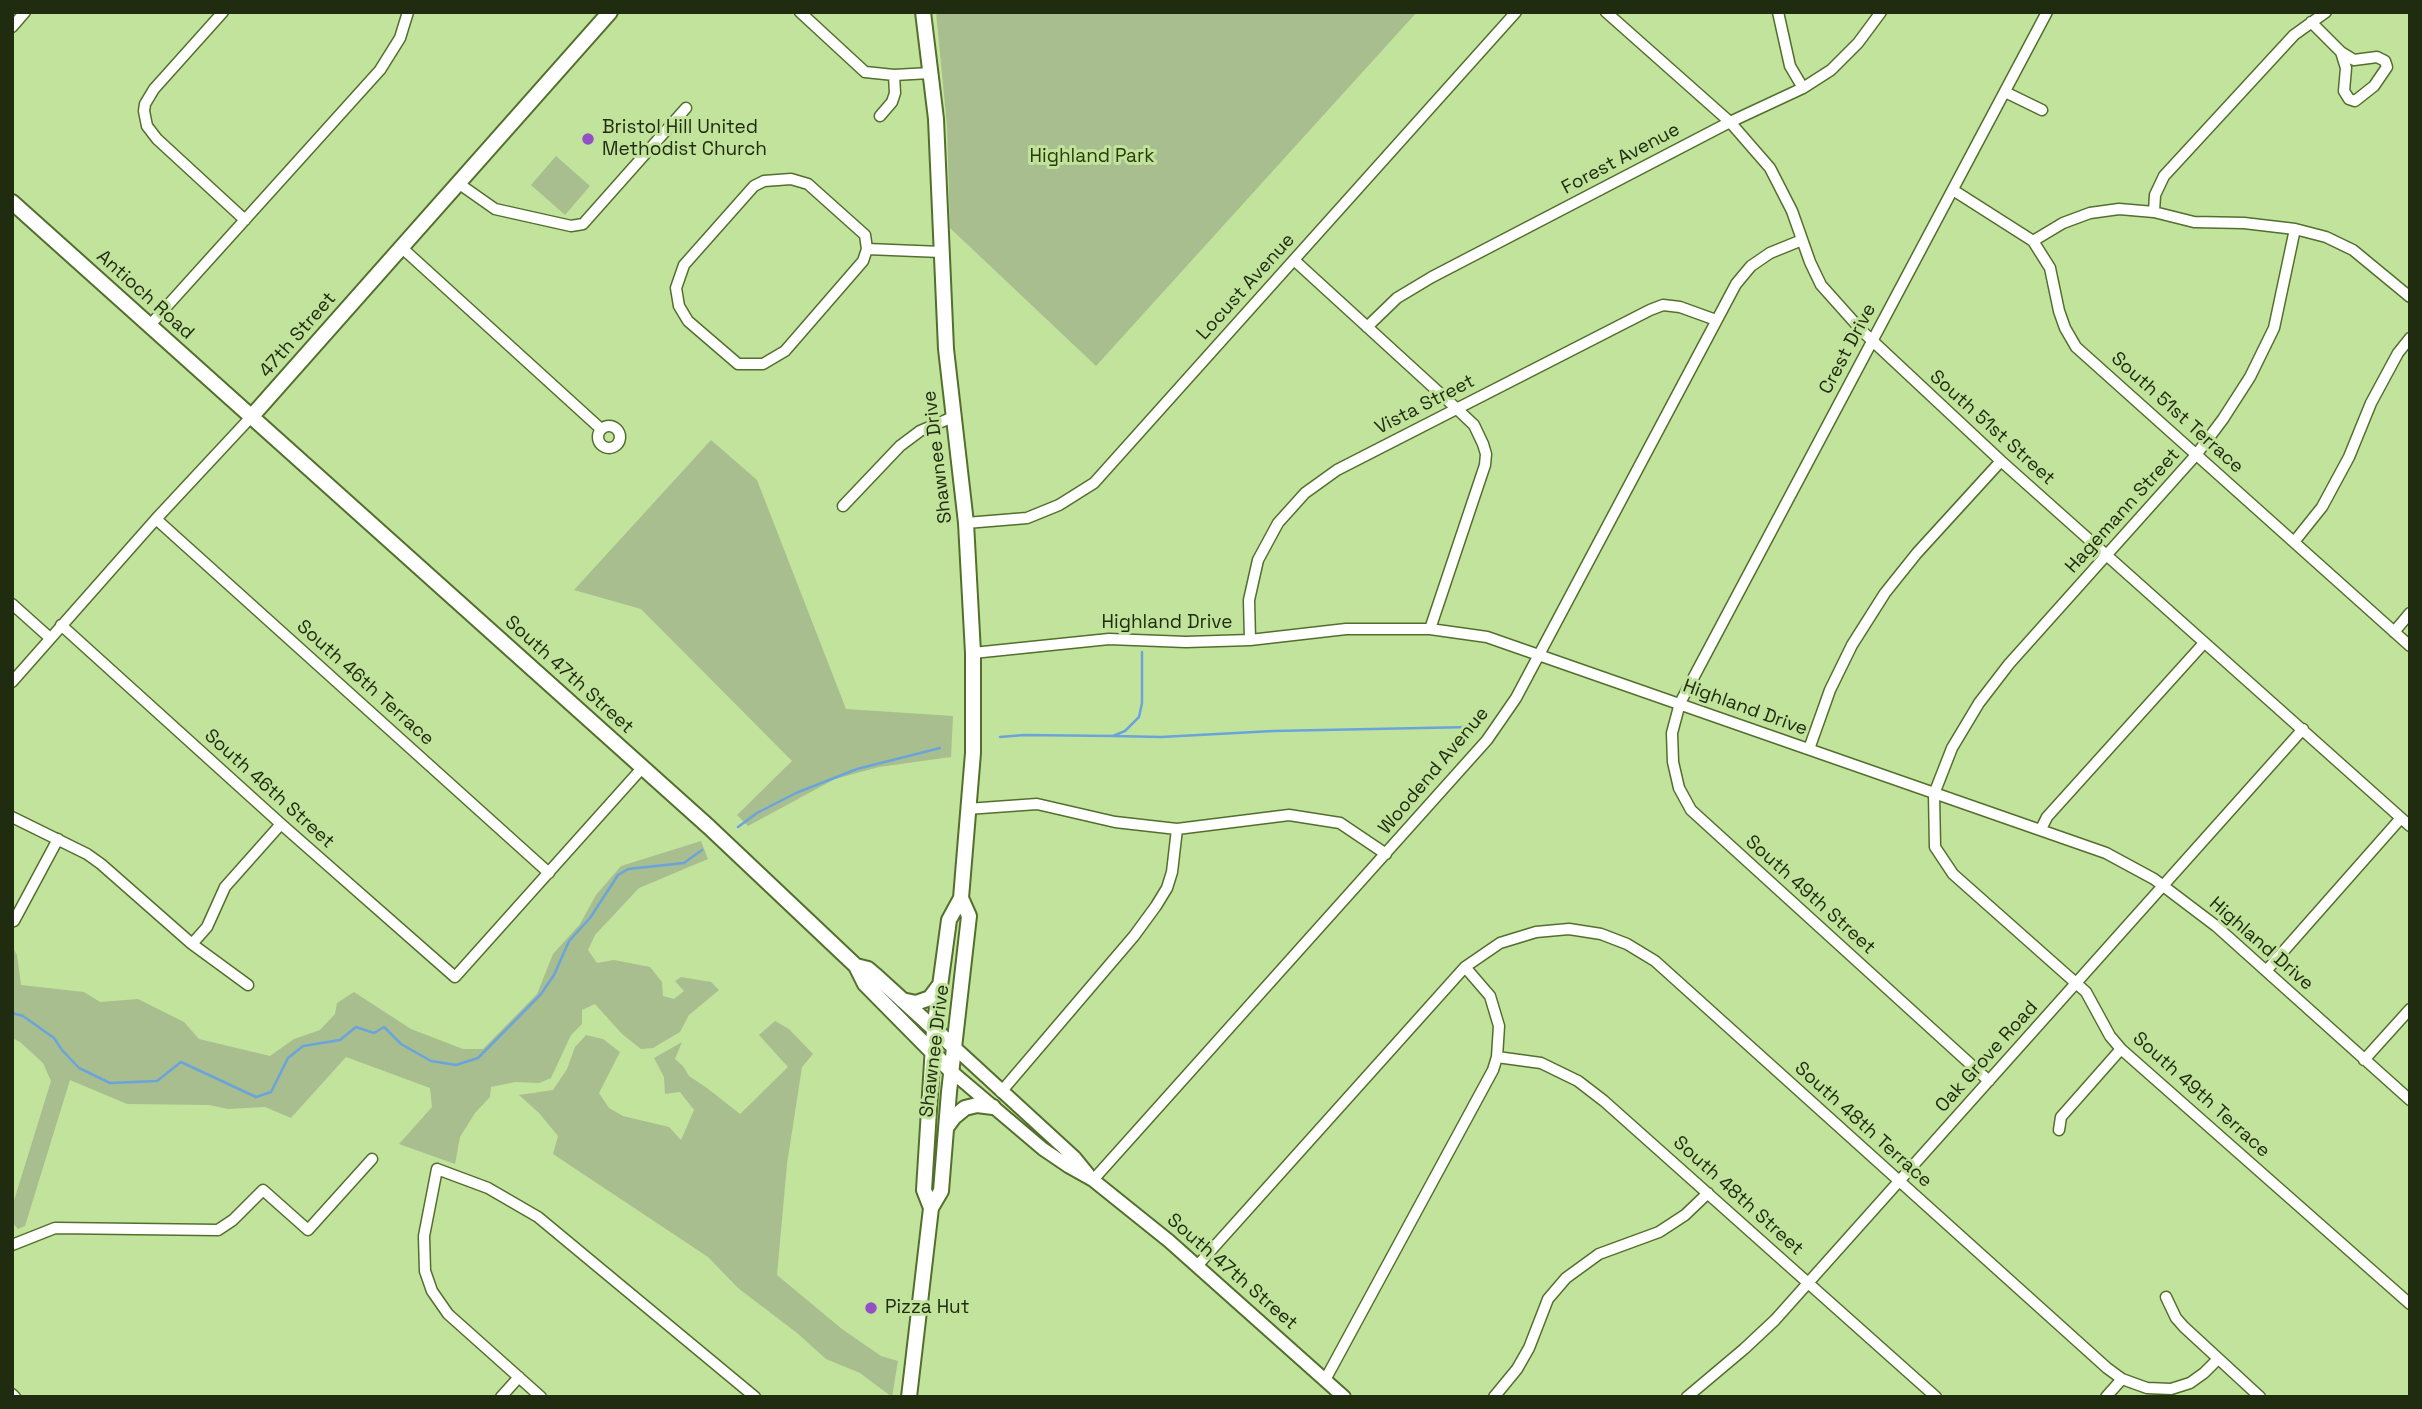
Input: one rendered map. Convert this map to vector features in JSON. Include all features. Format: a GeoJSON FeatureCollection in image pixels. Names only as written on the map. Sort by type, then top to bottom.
{"type":"FeatureCollection","features":[{"type":"Feature","properties":{"kind":"main road","name":"Shawnee Drive"},"geometry":{"type":"LineString","coordinates":[[923,12],[936,119],[946,349],[966,523],[973,653],[972,753],[961,898],[949,920],[934,1030],[924,1190],[931,1208]]}},
{"type":"Feature","properties":{"kind":"main road","name":"47th Street"},"geometry":{"type":"LineString","coordinates":[[252,416],[604,14]]}},
{"type":"Feature","properties":{"kind":"main road","name":"Antioch Road"},"geometry":{"type":"LineString","coordinates":[[12,202],[252,416]]}},
{"type":"Feature","properties":{"kind":"main road","name":"South 47th Street"},"geometry":{"type":"LineString","coordinates":[[252,416],[643,767],[856,966],[866,984],[951,1071]]}},
{"type":"Feature","properties":{"kind":"main road","name":"Shawnee Drive"},"geometry":{"type":"LineString","coordinates":[[909,1397],[931,1208],[941,1191],[951,1071],[969,916],[961,898]]}},
{"type":"Feature","properties":{"kind":"main road","name":"South 47th Street"},"geometry":{"type":"LineString","coordinates":[[856,966],[868,969],[954,1047]]}},
{"type":"Feature","properties":{"kind":"main road"},"geometry":{"type":"LineString","coordinates":[[902,1000],[916,1003],[930,998],[939,986]]}},
{"type":"Feature","properties":{"kind":"main road"},"geometry":{"type":"LineString","coordinates":[[946,1129],[954,1117],[965,1108],[977,1105],[993,1107]]}},
{"type":"Feature","properties":{"kind":"street"},"geometry":{"type":"LineString","coordinates":[[12,27],[25,12]]}},
{"type":"Feature","properties":{"kind":"street"},"geometry":{"type":"LineString","coordinates":[[223,12],[154,89],[144,111],[147,126],[157,139],[245,220]]}},
{"type":"Feature","properties":{"kind":"street"},"geometry":{"type":"LineString","coordinates":[[150,325],[380,70],[400,38],[408,12]]}},
{"type":"Feature","properties":{"kind":"street"},"geometry":{"type":"LineString","coordinates":[[800,12],[865,72],[894,75],[930,73]]}},
{"type":"Feature","properties":{"kind":"street","name":"Locust Avenue"},"geometry":{"type":"LineString","coordinates":[[966,523],[1027,518],[1059,505],[1094,483],[1516,12]]}},
{"type":"Feature","properties":{"kind":"street","name":"South 51st Street"},"geometry":{"type":"LineString","coordinates":[[1606,12],[1730,122],[1770,168],[1792,211],[1821,285],[1872,341],[2001,461],[2410,826]]}},
{"type":"Feature","properties":{"kind":"street"},"geometry":{"type":"LineString","coordinates":[[1777,12],[1790,66],[1803,88]]}},
{"type":"Feature","properties":{"kind":"street","name":"Forest Avenue"},"geometry":{"type":"LineString","coordinates":[[1367,327],[1397,298],[1432,277],[1730,122],[1803,88],[1831,70],[1858,43],[1881,12]]}},
{"type":"Feature","properties":{"kind":"street","name":"Crest Drive"},"geometry":{"type":"LineString","coordinates":[[1680,703],[2048,12]]}},
{"type":"Feature","properties":{"kind":"street"},"geometry":{"type":"LineString","coordinates":[[2154,212],[2155,195],[2164,176],[2294,35],[2326,12]]}},
{"type":"Feature","properties":{"kind":"street"},"geometry":{"type":"LineString","coordinates":[[2311,22],[2341,52],[2354,60],[2377,57],[2385,61],[2387,66],[2374,86],[2355,102],[2349,99],[2344,91],[2346,68],[2341,52]]}},
{"type":"Feature","properties":{"kind":"street"},"geometry":{"type":"LineString","coordinates":[[880,116],[892,102],[895,93],[894,75]]}},
{"type":"Feature","properties":{"kind":"street"},"geometry":{"type":"LineString","coordinates":[[2004,92],[2042,110]]}},
{"type":"Feature","properties":{"kind":"street"},"geometry":{"type":"LineString","coordinates":[[458,183],[495,209],[571,226],[583,224],[686,108]]}},
{"type":"Feature","properties":{"kind":"street"},"geometry":{"type":"LineString","coordinates":[[791,179],[808,184],[865,235],[867,249],[863,261],[786,351],[763,364],[738,364],[688,321],[679,306],[676,288],[684,265],[754,186],[764,181],[791,179]]}},
{"type":"Feature","properties":{"kind":"street","name":"South 51st Terrace"},"geometry":{"type":"LineString","coordinates":[[1953,190],[2033,241],[2050,268],[2059,311],[2076,347],[2410,646]]}},
{"type":"Feature","properties":{"kind":"street"},"geometry":{"type":"LineString","coordinates":[[2033,241],[2063,223],[2090,213],[2119,209],[2154,212],[2194,222],[2244,223],[2295,229],[2326,237],[2353,250],[2410,297]]}},
{"type":"Feature","properties":{"kind":"street","name":"Hagemann Street"},"geometry":{"type":"LineString","coordinates":[[1934,794],[1952,748],[1979,703],[2009,664],[2196,455],[2250,377],[2274,328],[2295,229]]}},
{"type":"Feature","properties":{"kind":"street","name":"Woodend Avenue"},"geometry":{"type":"LineString","coordinates":[[1093,1180],[1487,740],[1516,698],[1736,284],[1751,266],[1770,253],[1802,240]]}},
{"type":"Feature","properties":{"kind":"street"},"geometry":{"type":"LineString","coordinates":[[401,247],[601,429]]}},
{"type":"Feature","properties":{"kind":"street"},"geometry":{"type":"LineString","coordinates":[[867,249],[941,252]]}},
{"type":"Feature","properties":{"kind":"street"},"geometry":{"type":"LineString","coordinates":[[1294,260],[1474,425],[1483,444],[1485,465],[1430,629]]}},
{"type":"Feature","properties":{"kind":"street","name":"Vista Street"},"geometry":{"type":"LineString","coordinates":[[1250,640],[1249,600],[1258,559],[1278,523],[1305,493],[1337,470],[1663,305],[1680,307],[1716,320]]}},
{"type":"Feature","properties":{"kind":"street"},"geometry":{"type":"LineString","coordinates":[[2294,542],[2322,507],[2349,457],[2371,403],[2398,353],[2410,338]]}},
{"type":"Feature","properties":{"kind":"street","name":"47th Street"},"geometry":{"type":"LineString","coordinates":[[12,682],[156,519],[252,416]]}},
{"type":"Feature","properties":{"kind":"street"},"geometry":{"type":"LineString","coordinates":[[843,506],[900,446],[920,431],[953,418]]}},
{"type":"Feature","properties":{"kind":"street"},"geometry":{"type":"LineString","coordinates":[[1809,749],[1830,690],[1852,645],[1885,593],[1917,553],[2001,461]]}},
{"type":"Feature","properties":{"kind":"street","name":"South 46th Terrace"},"geometry":{"type":"LineString","coordinates":[[156,519],[550,873]]}},
{"type":"Feature","properties":{"kind":"street"},"geometry":{"type":"LineString","coordinates":[[12,604],[50,638]]}},
{"type":"Feature","properties":{"kind":"street"},"geometry":{"type":"LineString","coordinates":[[2394,632],[2410,613]]}},
{"type":"Feature","properties":{"kind":"street","name":"South 46th Street"},"geometry":{"type":"LineString","coordinates":[[61,625],[455,977],[550,873]]}},
{"type":"Feature","properties":{"kind":"street","name":"Highland Drive"},"geometry":{"type":"LineString","coordinates":[[973,653],[1109,639],[1186,642],[1250,640],[1346,629],[1430,629],[1487,637],[2106,853],[2165,886],[2216,926],[2410,1100]]}},
{"type":"Feature","properties":{"kind":"street"},"geometry":{"type":"LineString","coordinates":[[2041,829],[2048,817],[2204,643]]}},
{"type":"Feature","properties":{"kind":"street","name":"South 49th Street"},"geometry":{"type":"LineString","coordinates":[[1680,703],[1672,733],[1673,762],[1679,788],[1691,810],[1989,1081]]}},
{"type":"Feature","properties":{"kind":"street","name":"Oak Grove Road"},"geometry":{"type":"LineString","coordinates":[[1687,1397],[1744,1349],[1808,1283],[2303,729]]}},
{"type":"Feature","properties":{"kind":"street"},"geometry":{"type":"LineString","coordinates":[[550,873],[643,767]]}},
{"type":"Feature","properties":{"kind":"street","name":"South 49th Terrace"},"geometry":{"type":"LineString","coordinates":[[1934,794],[1935,847],[1944,864],[2086,992],[2110,1036],[2121,1049],[2410,1304]]}},
{"type":"Feature","properties":{"kind":"street"},"geometry":{"type":"LineString","coordinates":[[967,809],[1037,804],[1115,822],[1177,829],[1289,815],[1340,823],[1386,854]]}},
{"type":"Feature","properties":{"kind":"street"},"geometry":{"type":"LineString","coordinates":[[12,817],[101,864],[192,944],[248,985]]}},
{"type":"Feature","properties":{"kind":"street"},"geometry":{"type":"LineString","coordinates":[[2266,971],[2401,818]]}},
{"type":"Feature","properties":{"kind":"street"},"geometry":{"type":"LineString","coordinates":[[192,944],[208,927],[225,887],[281,824]]}},
{"type":"Feature","properties":{"kind":"street"},"geometry":{"type":"LineString","coordinates":[[1001,1092],[1134,936],[1156,906],[1167,888],[1172,872],[1177,829]]}},
{"type":"Feature","properties":{"kind":"street"},"geometry":{"type":"LineString","coordinates":[[14,921],[58,839]]}},
{"type":"Feature","properties":{"kind":"street","name":"South 48th Terrace"},"geometry":{"type":"LineString","coordinates":[[1465,967],[1500,943],[1536,932],[1569,929],[1601,934],[1628,944],[1656,961],[2122,1379],[2147,1388],[2171,1389],[2190,1383],[2218,1359]]}},
{"type":"Feature","properties":{"kind":"street"},"geometry":{"type":"LineString","coordinates":[[1197,1266],[1465,967],[1490,996],[1499,1026],[1497,1057],[1493,1070],[1325,1380]]}},
{"type":"Feature","properties":{"kind":"street"},"geometry":{"type":"LineString","coordinates":[[2364,1059],[2410,1009]]}},
{"type":"Feature","properties":{"kind":"street","name":"South 47th Street"},"geometry":{"type":"LineString","coordinates":[[954,1047],[1074,1158],[1093,1180]]}},
{"type":"Feature","properties":{"kind":"street"},"geometry":{"type":"LineString","coordinates":[[2059,1130],[2061,1118],[2121,1049]]}},
{"type":"Feature","properties":{"kind":"street","name":"South 48th Street"},"geometry":{"type":"LineString","coordinates":[[1497,1057],[1541,1063],[1578,1081],[1604,1101],[1936,1397]]}},
{"type":"Feature","properties":{"kind":"street","name":"South 47th Street"},"geometry":{"type":"LineString","coordinates":[[951,1071],[1060,1160],[1093,1180],[1169,1241],[1344,1397]]}},
{"type":"Feature","properties":{"kind":"street"},"geometry":{"type":"LineString","coordinates":[[12,1245],[54,1228],[219,1230],[263,1190],[308,1230],[372,1159]]}},
{"type":"Feature","properties":{"kind":"street"},"geometry":{"type":"LineString","coordinates":[[541,1397],[448,1314],[432,1291],[425,1271],[424,1236],[437,1169],[488,1188],[538,1217],[755,1397]]}},
{"type":"Feature","properties":{"kind":"street"},"geometry":{"type":"LineString","coordinates":[[1494,1397],[1517,1369],[1529,1348],[1548,1299],[1566,1278],[1598,1254],[1659,1232],[1685,1215],[1708,1193]]}},
{"type":"Feature","properties":{"kind":"street"},"geometry":{"type":"LineString","coordinates":[[2166,1297],[2183,1327],[2260,1397]]}},
{"type":"Feature","properties":{"kind":"street"},"geometry":{"type":"LineString","coordinates":[[500,1397],[519,1377]]}},
{"type":"Feature","properties":{"kind":"street"},"geometry":{"type":"LineString","coordinates":[[2106,1397],[2122,1379]]}},
{"type":"Feature","properties":{"kind":"green space","name":"Highland Park"},"geometry":{"type":"Polygon","coordinates":[[[936,12],[1417,12],[1096,366],[950,228],[947,126],[936,12]]]}},
{"type":"Feature","properties":{"kind":"green space"},"geometry":{"type":"Polygon","coordinates":[[[556,156],[590,186],[565,215],[531,185],[556,156]]]}},
{"type":"Feature","properties":{"kind":"green space"},"geometry":{"type":"Polygon","coordinates":[[[711,440],[757,480],[846,709],[953,716],[951,757],[879,767],[835,779],[748,826],[737,815],[792,761],[641,609],[574,590],[711,440]]]}},
{"type":"Feature","properties":{"kind":"green space"},"geometry":{"type":"Polygon","coordinates":[[[701,841],[708,859],[639,888],[595,935],[588,950],[597,963],[614,960],[650,967],[662,982],[663,996],[674,999],[684,991],[675,981],[681,977],[711,982],[719,990],[689,1015],[680,1032],[653,1048],[641,1049],[622,1034],[595,1004],[582,1010],[582,1024],[571,1035],[551,1078],[539,1083],[515,1082],[491,1087],[490,1097],[475,1113],[460,1137],[455,1164],[399,1144],[432,1107],[430,1088],[346,1057],[291,1118],[265,1107],[228,1109],[209,1105],[127,1104],[70,1080],[25,1226],[18,1229],[12,1222],[12,1207],[51,1081],[43,1063],[12,1038],[12,946],[17,955],[21,985],[84,992],[100,1002],[138,999],[184,1022],[199,1039],[270,1056],[294,1039],[320,1030],[335,1014],[337,1003],[354,992],[411,1029],[463,1049],[483,1049],[537,994],[553,954],[580,924],[596,895],[621,866],[701,841]]]}},
{"type":"Feature","properties":{"kind":"green space"},"geometry":{"type":"Polygon","coordinates":[[[775,1021],[789,1029],[813,1054],[802,1067],[787,1164],[777,1275],[842,1329],[881,1356],[898,1361],[892,1397],[860,1373],[826,1359],[738,1288],[708,1257],[553,1154],[558,1136],[519,1095],[553,1090],[567,1069],[575,1047],[586,1035],[603,1039],[620,1052],[599,1093],[609,1108],[623,1116],[669,1127],[681,1140],[694,1110],[680,1092],[665,1094],[664,1077],[654,1058],[682,1042],[675,1059],[689,1076],[740,1114],[788,1067],[759,1035],[775,1021]]]}},
{"type":"Feature","properties":{"kind":"waterway"},"geometry":{"type":"LineString","coordinates":[[1000,737],[1113,736],[1125,731],[1139,717],[1142,703],[1142,652]]}},
{"type":"Feature","properties":{"kind":"waterway"},"geometry":{"type":"LineString","coordinates":[[1113,736],[1161,737],[1273,731],[1471,727]]}},
{"type":"Feature","properties":{"kind":"waterway"},"geometry":{"type":"LineString","coordinates":[[738,827],[757,813],[796,793],[857,769],[940,748]]}},
{"type":"Feature","properties":{"kind":"waterway"},"geometry":{"type":"LineString","coordinates":[[12,1013],[23,1016],[54,1038],[79,1068],[110,1083],[157,1081],[181,1062],[256,1097],[271,1092],[288,1058],[303,1046],[340,1040],[356,1027],[374,1033],[384,1027],[401,1044],[431,1061],[456,1065],[478,1058],[541,994],[554,975],[569,941],[590,918],[618,875],[628,869],[684,863],[702,850]]}},
{"type":"Feature","properties":{"kind":"place","name":"Bristol Hill United Methodist Church"},"geometry":{"type":"Point","coordinates":[588,139]}},
{"type":"Feature","properties":{"kind":"place","name":"Pizza Hut"},"geometry":{"type":"Point","coordinates":[871,1308]}}]}
